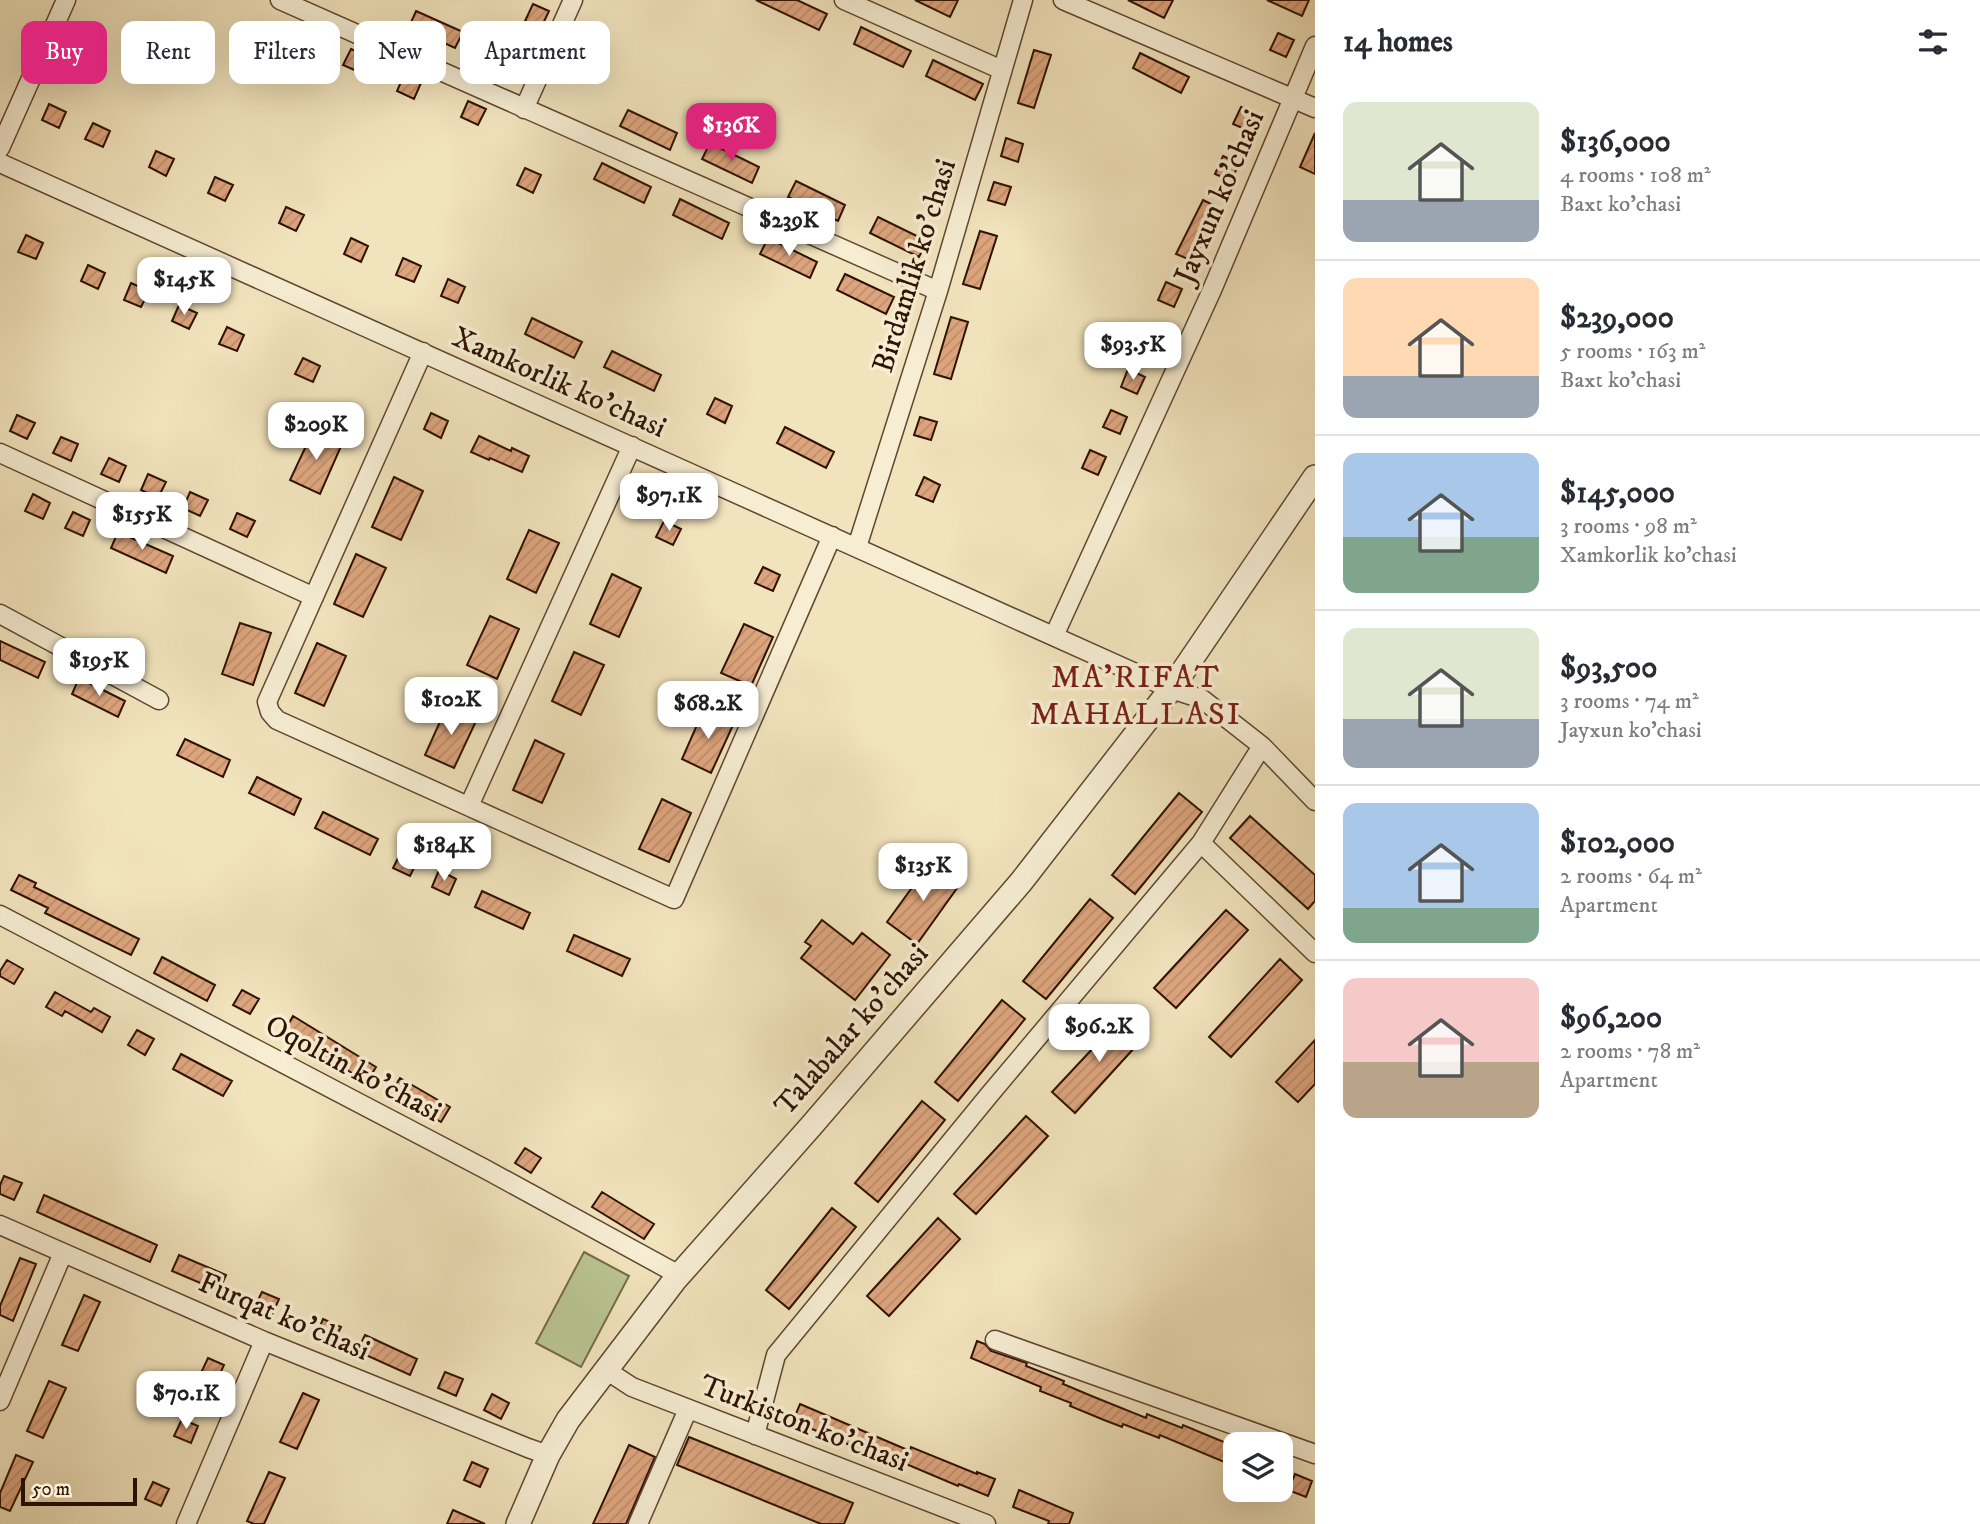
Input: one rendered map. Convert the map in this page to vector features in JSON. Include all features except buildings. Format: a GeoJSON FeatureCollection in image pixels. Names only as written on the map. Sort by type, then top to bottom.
{"type":"FeatureCollection","features":[{"type":"Feature","properties":{"kind":"street"},"geometry":{"type":"LineString","coordinates":[[0,148],[66,0]]}},
{"type":"Feature","properties":{"kind":"street"},"geometry":{"type":"LineString","coordinates":[[280,0],[316,7],[524,109],[937,291]]}},
{"type":"Feature","properties":{"kind":"street"},"geometry":{"type":"LineString","coordinates":[[524,109],[573,0]]}},
{"type":"Feature","properties":{"kind":"street"},"geometry":{"type":"LineString","coordinates":[[844,0],[1002,70]]}},
{"type":"Feature","properties":{"kind":"street","name":"Birdamlik ko'chasi"},"geometry":{"type":"LineString","coordinates":[[857,547],[937,291],[1023,0]]}},
{"type":"Feature","properties":{"kind":"street"},"geometry":{"type":"LineString","coordinates":[[1063,0],[1315,108]]}},
{"type":"Feature","properties":{"kind":"street","name":"Jayxun ko'chasi"},"geometry":{"type":"LineString","coordinates":[[1054,636],[1212,290],[1315,46]]}},
{"type":"Feature","properties":{"kind":"street","name":"Xamkorlik ko'chasi"},"geometry":{"type":"LineString","coordinates":[[0,163],[1171,689],[1202,699],[1262,746],[1315,801]]}},
{"type":"Feature","properties":{"kind":"street"},"geometry":{"type":"LineString","coordinates":[[423,352],[267,702],[270,712],[277,720],[674,899],[832,536]]}},
{"type":"Feature","properties":{"kind":"street"},"geometry":{"type":"LineString","coordinates":[[469,806],[632,446]]}},
{"type":"Feature","properties":{"kind":"street"},"geometry":{"type":"LineString","coordinates":[[0,453],[314,597]]}},
{"type":"Feature","properties":{"kind":"street","name":"Talabalar ko'chasi"},"geometry":{"type":"LineString","coordinates":[[518,1524],[548,1455],[568,1420],[606,1370],[679,1275],[813,1125],[1021,882],[1171,689],[1315,477]]}},
{"type":"Feature","properties":{"kind":"street"},"geometry":{"type":"LineString","coordinates":[[0,614],[159,700]]}},
{"type":"Feature","properties":{"kind":"street"},"geometry":{"type":"LineString","coordinates":[[755,1435],[776,1355],[1201,843],[1262,746]]}},
{"type":"Feature","properties":{"kind":"street"},"geometry":{"type":"LineString","coordinates":[[1201,843],[1315,953]]}},
{"type":"Feature","properties":{"kind":"street","name":"Oqoltin ko'chasi"},"geometry":{"type":"LineString","coordinates":[[0,915],[485,1169],[679,1275]]}},
{"type":"Feature","properties":{"kind":"street","name":"Furqat ko'chasi"},"geometry":{"type":"LineString","coordinates":[[0,1225],[264,1340],[548,1455]]}},
{"type":"Feature","properties":{"kind":"street"},"geometry":{"type":"LineString","coordinates":[[0,1401],[63,1253]]}},
{"type":"Feature","properties":{"kind":"street"},"geometry":{"type":"LineString","coordinates":[[187,1524],[264,1340]]}},
{"type":"Feature","properties":{"kind":"street"},"geometry":{"type":"LineString","coordinates":[[995,1340],[1315,1454]]}},
{"type":"Feature","properties":{"kind":"street","name":"Turkiston ko'chasi"},"geometry":{"type":"LineString","coordinates":[[606,1370],[632,1387],[986,1524]]}},
{"type":"Feature","properties":{"kind":"street"},"geometry":{"type":"LineString","coordinates":[[638,1524],[688,1409]]}},
{"type":"Feature","properties":{"kind":"green space"},"geometry":{"type":"Polygon","coordinates":[[[584,1252],[629,1276],[581,1367],[536,1343],[584,1252]]]}},
{"type":"Feature","properties":{"kind":"district","name":"MA'RIFAT MAHALLASI"},"geometry":{"type":"Point","coordinates":[1136,696]}}]}
